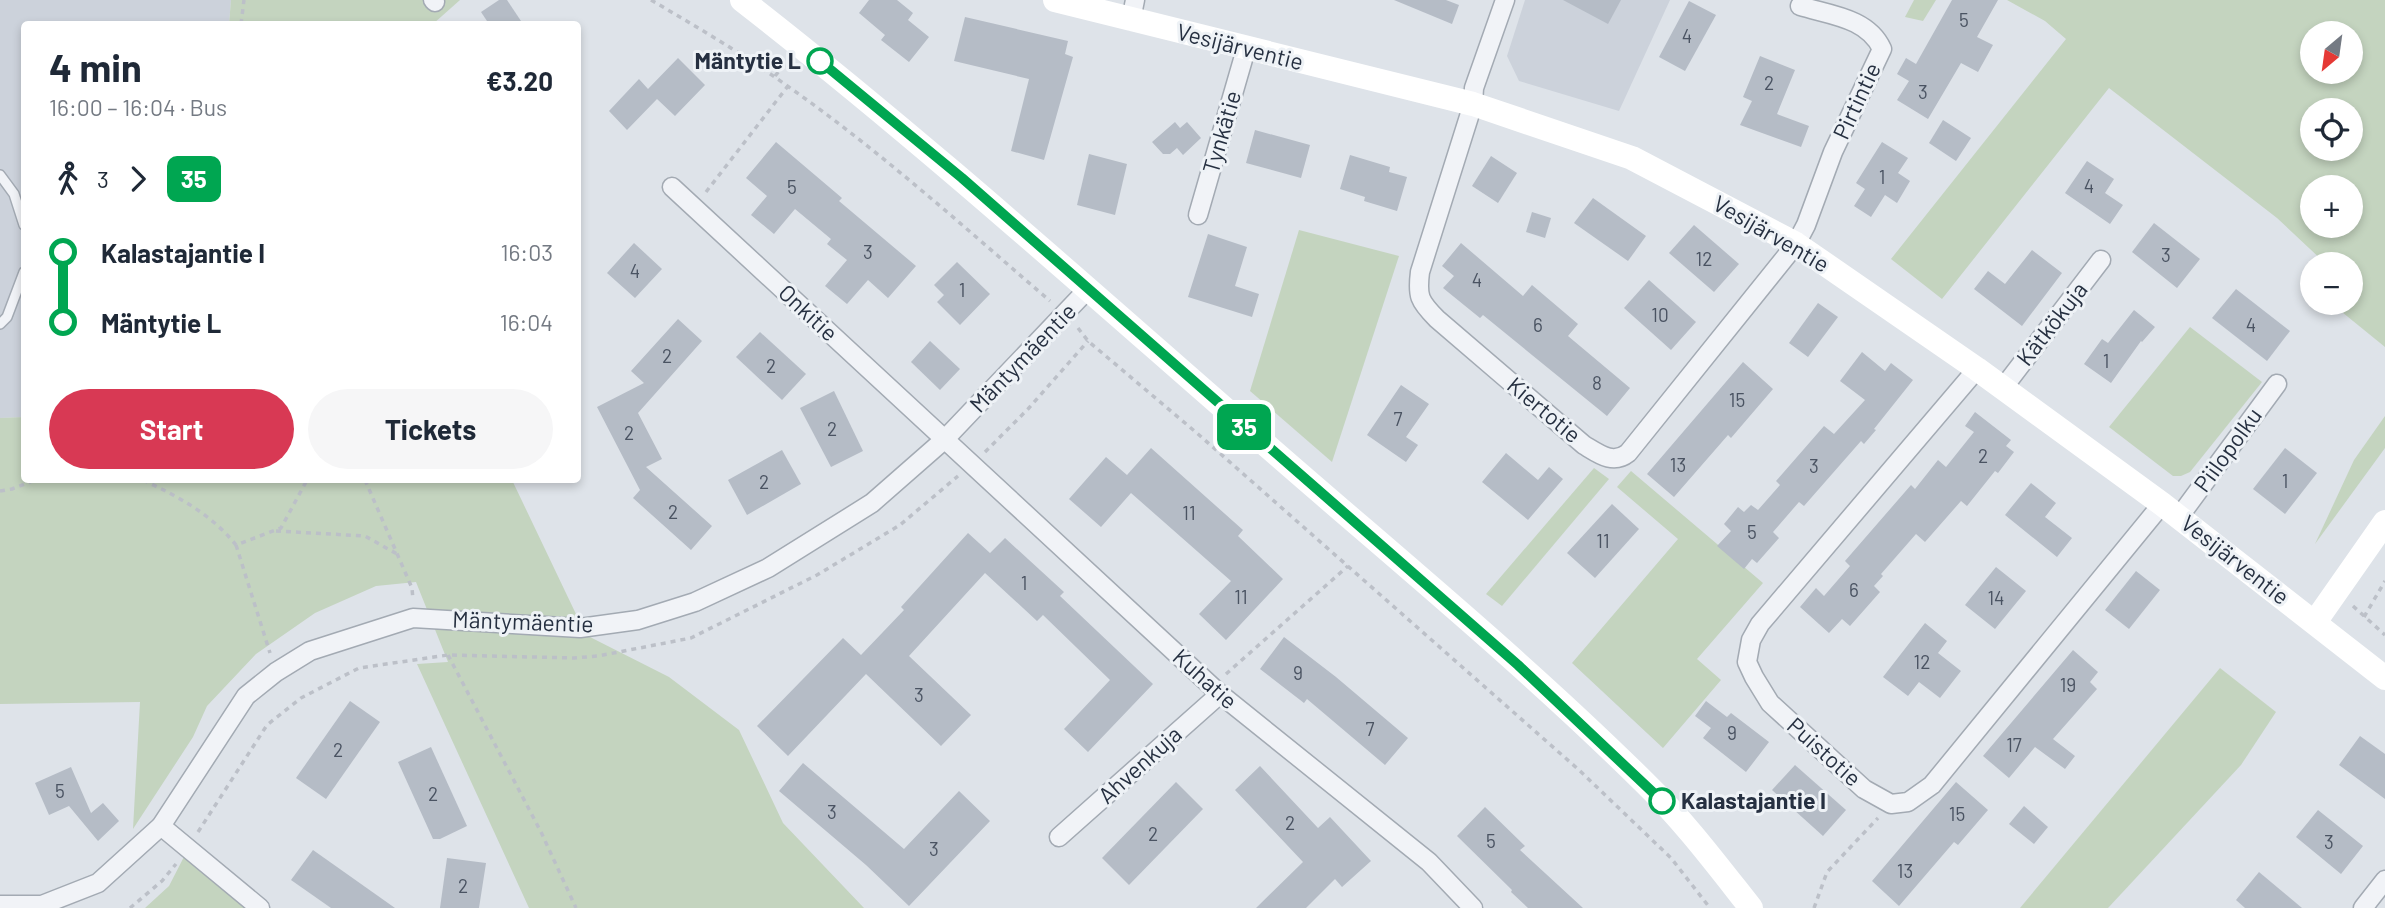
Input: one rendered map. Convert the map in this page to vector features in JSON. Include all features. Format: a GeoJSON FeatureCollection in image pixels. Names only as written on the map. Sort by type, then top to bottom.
{"type":"FeatureCollection","features":[{"type":"Feature","properties":{"kind":"street"},"geometry":{"type":"LineString","coordinates":[[742,0],[962,178],[1508,656],[1646,784],[1692,834],[1751,908]]}},
{"type":"Feature","properties":{"kind":"street","name":"Vesijärventie"},"geometry":{"type":"LineString","coordinates":[[1055,0],[1133,10],[1246,49],[1473,104],[1632,158],[1796,244],[1977,369],[2171,510],[2385,678]]}},
{"type":"Feature","properties":{"kind":"street"},"geometry":{"type":"LineString","coordinates":[[1473,104],[1474,88],[1505,0]]}},
{"type":"Feature","properties":{"kind":"street","name":"Pirtintie"},"geometry":{"type":"LineString","coordinates":[[1796,244],[1807,225],[1833,152],[1882,49],[1876,36],[1863,25],[1800,6]]}},
{"type":"Feature","properties":{"kind":"street","name":"Tynkätie"},"geometry":{"type":"LineString","coordinates":[[1198,215],[1246,49]]}},
{"type":"Feature","properties":{"kind":"street","name":"Kiertotie"},"geometry":{"type":"LineString","coordinates":[[1473,104],[1419,272],[1417,292],[1423,305],[1437,319],[1584,445],[1607,458],[1621,458],[1628,453],[1796,244]]}},
{"type":"Feature","properties":{"kind":"street","name":"Onkitie"},"geometry":{"type":"LineString","coordinates":[[672,187],[945,439]]}},
{"type":"Feature","properties":{"kind":"street","name":"Kätkökuja"},"geometry":{"type":"LineString","coordinates":[[2003,388],[2101,260]]}},
{"type":"Feature","properties":{"kind":"street","name":"Mäntymäentie"},"geometry":{"type":"LineString","coordinates":[[0,905],[42,905],[98,883],[161,826],[246,696],[276,672],[310,651],[413,618],[580,628],[638,620],[695,602],[768,568],[872,503],[945,439],[1087,290]]}},
{"type":"Feature","properties":{"kind":"street","name":"Puistotie"},"geometry":{"type":"LineString","coordinates":[[1891,804],[1864,789],[1770,702],[1747,662],[1751,640],[1760,624],[1977,369]]}},
{"type":"Feature","properties":{"kind":"street","name":"Piilopolku"},"geometry":{"type":"LineString","coordinates":[[2171,510],[2277,384]]}},
{"type":"Feature","properties":{"kind":"street","name":"Kuhatie"},"geometry":{"type":"LineString","coordinates":[[945,439],[1220,694],[1429,862],[1473,908]]}},
{"type":"Feature","properties":{"kind":"street"},"geometry":{"type":"LineString","coordinates":[[1891,804],[1908,802],[1932,785],[2171,510]]}},
{"type":"Feature","properties":{"kind":"street"},"geometry":{"type":"LineString","coordinates":[[2315,622],[2385,522]]}},
{"type":"Feature","properties":{"kind":"street","name":"Ahvenkuja"},"geometry":{"type":"LineString","coordinates":[[1059,837],[1220,694]]}},
{"type":"Feature","properties":{"kind":"street"},"geometry":{"type":"LineString","coordinates":[[161,826],[260,908]]}},
{"type":"Feature","properties":{"kind":"street"},"geometry":{"type":"LineString","coordinates":[[2363,908],[2385,880]]}},
{"type":"Feature","properties":{"kind":"lane"},"geometry":{"type":"LineString","coordinates":[[0,175],[14,194],[21,216]]}},
{"type":"Feature","properties":{"kind":"lane"},"geometry":{"type":"LineString","coordinates":[[0,324],[7,317],[21,280]]}},
{"type":"Feature","properties":{"kind":"path"},"geometry":{"type":"LineString","coordinates":[[242,21],[244,0]]}},
{"type":"Feature","properties":{"kind":"path"},"geometry":{"type":"LineString","coordinates":[[651,0],[712,35],[788,86],[900,172],[1065,313],[1088,341],[1579,770],[1671,858],[1710,908]]}},
{"type":"Feature","properties":{"kind":"path"},"geometry":{"type":"LineString","coordinates":[[775,77],[784,65],[794,72]]}},
{"type":"Feature","properties":{"kind":"path"},"geometry":{"type":"LineString","coordinates":[[694,208],[788,86]]}},
{"type":"Feature","properties":{"kind":"path"},"geometry":{"type":"LineString","coordinates":[[0,491],[27,483]]}},
{"type":"Feature","properties":{"kind":"path"},"geometry":{"type":"LineString","coordinates":[[150,483],[184,499],[221,527],[236,545],[276,672]]}},
{"type":"Feature","properties":{"kind":"path"},"geometry":{"type":"LineString","coordinates":[[236,545],[281,528],[305,483]]}},
{"type":"Feature","properties":{"kind":"path"},"geometry":{"type":"LineString","coordinates":[[366,483],[412,588],[413,618]]}},
{"type":"Feature","properties":{"kind":"path"},"geometry":{"type":"LineString","coordinates":[[274,531],[365,536],[397,554]]}},
{"type":"Feature","properties":{"kind":"path"},"geometry":{"type":"LineString","coordinates":[[1220,694],[1219,679],[1348,566]]}},
{"type":"Feature","properties":{"kind":"path"},"geometry":{"type":"LineString","coordinates":[[2384,633],[2364,617],[2385,581]]}},
{"type":"Feature","properties":{"kind":"path"},"geometry":{"type":"LineString","coordinates":[[448,655],[541,832],[576,908]]}},
{"type":"Feature","properties":{"kind":"path"},"geometry":{"type":"LineString","coordinates":[[1814,908],[1827,872],[1891,804]]}},
{"type":"Feature","properties":{"kind":"shaded area"},"geometry":{"type":"Polygon","coordinates":[[[0,0],[231,0],[229,21],[21,21],[21,417],[0,418],[0,0]]]}},
{"type":"Feature","properties":{"kind":"shaded area"},"geometry":{"type":"Polygon","coordinates":[[[1525,0],[1670,0],[1619,111],[1519,81],[1507,56],[1525,0]]]}},
{"type":"Feature","properties":{"kind":"green space"},"geometry":{"type":"Polygon","coordinates":[[[231,0],[460,0],[436,21],[229,21],[231,0]]]}},
{"type":"Feature","properties":{"kind":"green space"},"geometry":{"type":"Polygon","coordinates":[[[1914,0],[1936,0],[1923,21],[1905,17],[1914,0]]]}},
{"type":"Feature","properties":{"kind":"green space"},"geometry":{"type":"Polygon","coordinates":[[[2007,0],[2385,0],[2385,347],[2346,315],[2363,315],[2363,252],[2313,252],[2277,218],[2109,88],[1942,299],[1891,259],[2066,39],[2045,21],[2007,0]]]}},
{"type":"Feature","properties":{"kind":"green space"},"geometry":{"type":"Polygon","coordinates":[[[1299,230],[1399,256],[1332,462],[1250,391],[1299,230]]]}},
{"type":"Feature","properties":{"kind":"green space"},"geometry":{"type":"Polygon","coordinates":[[[2190,327],[2262,382],[2190,472],[2173,476],[2109,427],[2190,327]]]}},
{"type":"Feature","properties":{"kind":"green space"},"geometry":{"type":"Polygon","coordinates":[[[2385,416],[2385,448],[2315,544],[2354,460],[2385,416]]]}},
{"type":"Feature","properties":{"kind":"green space"},"geometry":{"type":"Polygon","coordinates":[[[21,417],[21,483],[513,483],[586,635],[669,677],[739,730],[783,823],[864,908],[529,908],[417,664],[448,662],[416,582],[376,586],[315,613],[256,654],[207,706],[193,737],[133,829],[140,702],[0,704],[0,418],[21,417]]]}},
{"type":"Feature","properties":{"kind":"green space"},"geometry":{"type":"Polygon","coordinates":[[[1594,468],[1609,479],[1502,606],[1486,594],[1594,468]]]}},
{"type":"Feature","properties":{"kind":"green space"},"geometry":{"type":"Polygon","coordinates":[[[1631,471],[1763,583],[1697,659],[1721,680],[1663,748],[1572,663],[1678,539],[1617,487],[1631,471]]]}},
{"type":"Feature","properties":{"kind":"green space"},"geometry":{"type":"Polygon","coordinates":[[[2220,668],[2276,712],[2241,765],[2108,908],[2020,908],[2220,668]]]}},
{"type":"Feature","properties":{"kind":"green space"},"geometry":{"type":"Polygon","coordinates":[[[188,849],[260,908],[145,908],[169,886],[188,849]]]}},
{"type":"Feature","properties":{"kind":"building"},"geometry":{"type":"Polygon","coordinates":[[[499,0],[507,0],[521,21],[487,21],[481,12],[499,0]]]}},
{"type":"Feature","properties":{"kind":"building"},"geometry":{"type":"Polygon","coordinates":[[[869,0],[897,0],[913,13],[908,20],[929,37],[909,62],[881,40],[885,35],[859,13],[869,0]]]}},
{"type":"Feature","properties":{"kind":"building"},"geometry":{"type":"Polygon","coordinates":[[[1394,0],[1446,0],[1459,5],[1452,24],[1394,0]]]}},
{"type":"Feature","properties":{"kind":"building"},"geometry":{"type":"Polygon","coordinates":[[[1563,0],[1621,0],[1608,24],[1563,0]]]}},
{"type":"Feature","properties":{"kind":"building"},"geometry":{"type":"Polygon","coordinates":[[[1952,0],[1998,0],[1977,37],[1993,45],[1978,72],[1961,63],[1928,119],[1897,100],[1909,81],[1897,74],[1906,58],[1916,64],[1952,0]]]}},
{"type":"Feature","properties":{"kind":"building"},"geometry":{"type":"Polygon","coordinates":[[[1689,1],[1716,15],[1685,71],[1659,57],[1689,1]]]}},
{"type":"Feature","properties":{"kind":"building"},"geometry":{"type":"Polygon","coordinates":[[[965,17],[1068,41],[1065,54],[1073,57],[1044,160],[1011,151],[1029,79],[954,61],[965,17]]]}},
{"type":"Feature","properties":{"kind":"building"},"geometry":{"type":"Polygon","coordinates":[[[1760,56],[1795,70],[1777,114],[1809,126],[1801,147],[1740,125],[1752,101],[1743,97],[1760,56]]]}},
{"type":"Feature","properties":{"kind":"building"},"geometry":{"type":"Polygon","coordinates":[[[678,58],[705,85],[675,116],[657,99],[627,130],[609,111],[639,79],[648,89],[678,58]]]}},
{"type":"Feature","properties":{"kind":"building"},"geometry":{"type":"Polygon","coordinates":[[[1943,120],[1971,138],[1956,161],[1929,143],[1943,120]]]}},
{"type":"Feature","properties":{"kind":"building"},"geometry":{"type":"Polygon","coordinates":[[[1175,122],[1180,128],[1187,122],[1201,138],[1183,155],[1177,148],[1170,154],[1163,154],[1152,142],[1175,122]]]}},
{"type":"Feature","properties":{"kind":"building"},"geometry":{"type":"Polygon","coordinates":[[[1255,130],[1310,145],[1301,178],[1246,163],[1255,130]]]}},
{"type":"Feature","properties":{"kind":"building"},"geometry":{"type":"Polygon","coordinates":[[[776,142],[842,198],[839,201],[916,266],[888,298],[868,280],[847,304],[825,286],[847,260],[827,244],[831,239],[795,209],[774,234],[751,215],[767,196],[746,178],[776,142]]]}},
{"type":"Feature","properties":{"kind":"building"},"geometry":{"type":"Polygon","coordinates":[[[1882,142],[1908,158],[1898,173],[1910,181],[1897,203],[1885,195],[1871,217],[1854,206],[1865,189],[1856,183],[1882,142]]]}},
{"type":"Feature","properties":{"kind":"building"},"geometry":{"type":"Polygon","coordinates":[[[1089,154],[1127,164],[1115,215],[1077,205],[1089,154]]]}},
{"type":"Feature","properties":{"kind":"building"},"geometry":{"type":"Polygon","coordinates":[[[1350,155],[1390,167],[1389,172],[1407,177],[1397,211],[1364,201],[1365,197],[1340,189],[1350,155]]]}},
{"type":"Feature","properties":{"kind":"building"},"geometry":{"type":"Polygon","coordinates":[[[1491,156],[1517,173],[1498,203],[1472,186],[1491,156]]]}},
{"type":"Feature","properties":{"kind":"building"},"geometry":{"type":"Polygon","coordinates":[[[2087,161],[2114,179],[2105,193],[2123,205],[2110,224],[2065,193],[2087,161]]]}},
{"type":"Feature","properties":{"kind":"building"},"geometry":{"type":"Polygon","coordinates":[[[1593,198],[1646,236],[1628,261],[1574,223],[1593,198]]]}},
{"type":"Feature","properties":{"kind":"building"},"geometry":{"type":"Polygon","coordinates":[[[1532,212],[1551,218],[1545,238],[1526,232],[1532,212]]]}},
{"type":"Feature","properties":{"kind":"building"},"geometry":{"type":"Polygon","coordinates":[[[2154,223],[2200,259],[2177,288],[2132,252],[2154,223]]]}},
{"type":"Feature","properties":{"kind":"building"},"geometry":{"type":"Polygon","coordinates":[[[1694,225],[1739,264],[1714,292],[1669,253],[1694,225]]]}},
{"type":"Feature","properties":{"kind":"building"},"geometry":{"type":"Polygon","coordinates":[[[1208,234],[1247,247],[1235,286],[1259,294],[1252,317],[1188,297],[1208,234]]]}},
{"type":"Feature","properties":{"kind":"building"},"geometry":{"type":"Polygon","coordinates":[[[634,243],[662,269],[635,298],[607,273],[634,243]]]}},
{"type":"Feature","properties":{"kind":"building"},"geometry":{"type":"Polygon","coordinates":[[[1461,243],[1523,296],[1532,285],[1578,324],[1568,336],[1630,388],[1607,416],[1483,315],[1480,318],[1443,288],[1454,276],[1442,266],[1461,243]]]}},
{"type":"Feature","properties":{"kind":"building"},"geometry":{"type":"Polygon","coordinates":[[[2032,250],[2062,273],[2022,326],[1974,289],[1988,271],[2005,284],[2032,250]]]}},
{"type":"Feature","properties":{"kind":"building"},"geometry":{"type":"Polygon","coordinates":[[[957,262],[990,294],[960,325],[937,302],[944,295],[934,285],[957,262]]]}},
{"type":"Feature","properties":{"kind":"building"},"geometry":{"type":"Polygon","coordinates":[[[1649,280],[1696,322],[1671,350],[1624,308],[1649,280]]]}},
{"type":"Feature","properties":{"kind":"building"},"geometry":{"type":"Polygon","coordinates":[[[2236,289],[2290,331],[2267,361],[2212,318],[2236,289]]]}},
{"type":"Feature","properties":{"kind":"building"},"geometry":{"type":"Polygon","coordinates":[[[1818,303],[1838,317],[1808,357],[1789,343],[1818,303]]]}},
{"type":"Feature","properties":{"kind":"building"},"geometry":{"type":"Polygon","coordinates":[[[2134,310],[2155,327],[2141,341],[2111,383],[2084,364],[2102,339],[2108,343],[2134,310]]]}},
{"type":"Feature","properties":{"kind":"building"},"geometry":{"type":"Polygon","coordinates":[[[678,319],[702,341],[638,413],[662,459],[646,467],[712,526],[691,550],[633,498],[640,490],[597,407],[644,383],[631,371],[678,319]]]}},
{"type":"Feature","properties":{"kind":"building"},"geometry":{"type":"Polygon","coordinates":[[[760,332],[806,374],[782,400],[736,357],[760,332]]]}},
{"type":"Feature","properties":{"kind":"building"},"geometry":{"type":"Polygon","coordinates":[[[930,341],[960,369],[940,390],[911,362],[930,341]]]}},
{"type":"Feature","properties":{"kind":"building"},"geometry":{"type":"Polygon","coordinates":[[[1862,352],[1885,371],[1891,363],[1913,380],[1864,444],[1861,441],[1804,506],[1799,502],[1773,532],[1779,538],[1757,563],[1752,559],[1744,569],[1717,546],[1731,531],[1724,524],[1738,507],[1744,512],[1751,505],[1758,510],[1780,485],[1776,481],[1824,426],[1834,434],[1865,400],[1840,381],[1862,352]]]}},
{"type":"Feature","properties":{"kind":"building"},"geometry":{"type":"Polygon","coordinates":[[[1743,362],[1773,389],[1731,438],[1728,435],[1674,497],[1647,474],[1743,362]]]}},
{"type":"Feature","properties":{"kind":"building"},"geometry":{"type":"Polygon","coordinates":[[[1401,385],[1429,404],[1406,437],[1418,445],[1406,462],[1367,435],[1401,385]]]}},
{"type":"Feature","properties":{"kind":"building"},"geometry":{"type":"Polygon","coordinates":[[[834,391],[863,451],[831,467],[800,408],[834,391]]]}},
{"type":"Feature","properties":{"kind":"building"},"geometry":{"type":"Polygon","coordinates":[[[1975,412],[2011,440],[2006,446],[2014,452],[1967,506],[1961,501],[1925,542],[1916,534],[1881,574],[1883,576],[1874,586],[1880,592],[1850,626],[1842,619],[1829,633],[1800,607],[1816,588],[1824,596],[1850,566],[1845,561],[1911,485],[1915,489],[1938,460],[1946,467],[1974,432],[1965,426],[1975,412]]]}},
{"type":"Feature","properties":{"kind":"building"},"geometry":{"type":"Polygon","coordinates":[[[1151,448],[1243,530],[1238,536],[1283,579],[1226,640],[1199,614],[1231,581],[1131,493],[1101,527],[1069,499],[1106,457],[1127,475],[1151,448]]]}},
{"type":"Feature","properties":{"kind":"building"},"geometry":{"type":"Polygon","coordinates":[[[2285,448],[2317,473],[2285,514],[2253,489],[2285,448]]]}},
{"type":"Feature","properties":{"kind":"building"},"geometry":{"type":"Polygon","coordinates":[[[782,450],[801,484],[747,515],[728,480],[782,450]]]}},
{"type":"Feature","properties":{"kind":"building"},"geometry":{"type":"Polygon","coordinates":[[[1506,453],[1538,480],[1549,467],[1563,479],[1528,520],[1482,482],[1506,453]]]}},
{"type":"Feature","properties":{"kind":"building"},"geometry":{"type":"Polygon","coordinates":[[[2031,483],[2056,503],[2045,517],[2072,538],[2057,557],[2005,515],[2031,483]]]}},
{"type":"Feature","properties":{"kind":"building"},"geometry":{"type":"Polygon","coordinates":[[[1612,504],[1639,529],[1595,578],[1567,553],[1612,504]]]}},
{"type":"Feature","properties":{"kind":"building"},"geometry":{"type":"Polygon","coordinates":[[[968,533],[990,553],[1005,538],[1064,592],[1060,596],[1153,684],[1088,752],[1064,729],[1110,680],[1043,615],[1037,621],[985,573],[909,656],[971,715],[941,746],[866,674],[788,756],[757,726],[843,638],[861,655],[904,610],[901,607],[968,533]]]}},
{"type":"Feature","properties":{"kind":"building"},"geometry":{"type":"Polygon","coordinates":[[[1996,567],[2026,591],[1995,629],[1965,605],[1996,567]]]}},
{"type":"Feature","properties":{"kind":"building"},"geometry":{"type":"Polygon","coordinates":[[[2136,571],[2160,590],[2129,629],[2105,610],[2136,571]]]}},
{"type":"Feature","properties":{"kind":"building"},"geometry":{"type":"Polygon","coordinates":[[[1925,623],[1947,641],[1938,653],[1961,671],[1940,698],[1919,682],[1908,696],[1883,677],[1925,623]]]}},
{"type":"Feature","properties":{"kind":"building"},"geometry":{"type":"Polygon","coordinates":[[[1284,637],[1408,738],[1385,765],[1307,699],[1304,703],[1260,669],[1284,637]]]}},
{"type":"Feature","properties":{"kind":"building"},"geometry":{"type":"Polygon","coordinates":[[[2073,650],[2098,672],[2090,682],[2097,689],[2053,739],[2075,756],[2065,769],[2035,747],[2009,778],[1983,756],[2073,650]]]}},
{"type":"Feature","properties":{"kind":"building"},"geometry":{"type":"Polygon","coordinates":[[[350,701],[380,722],[326,799],[296,778],[350,701]]]}},
{"type":"Feature","properties":{"kind":"building"},"geometry":{"type":"Polygon","coordinates":[[[1706,701],[1727,717],[1731,713],[1769,742],[1746,772],[1703,738],[1711,728],[1695,716],[1706,701]]]}},
{"type":"Feature","properties":{"kind":"building"},"geometry":{"type":"Polygon","coordinates":[[[2360,736],[2385,754],[2385,799],[2339,765],[2360,736]]]}},
{"type":"Feature","properties":{"kind":"building"},"geometry":{"type":"Polygon","coordinates":[[[431,747],[467,826],[440,839],[433,839],[398,762],[431,747]]]}},
{"type":"Feature","properties":{"kind":"building"},"geometry":{"type":"Polygon","coordinates":[[[803,763],[904,849],[959,791],[990,821],[909,906],[866,865],[779,791],[803,763]]]}},
{"type":"Feature","properties":{"kind":"building"},"geometry":{"type":"Polygon","coordinates":[[[1795,765],[1846,810],[1823,836],[1772,790],[1795,765]]]}},
{"type":"Feature","properties":{"kind":"building"},"geometry":{"type":"Polygon","coordinates":[[[1260,766],[1318,828],[1330,817],[1371,861],[1342,887],[1335,879],[1306,908],[1256,908],[1303,862],[1235,790],[1260,766]]]}},
{"type":"Feature","properties":{"kind":"building"},"geometry":{"type":"Polygon","coordinates":[[[71,767],[91,813],[103,803],[119,821],[98,841],[69,806],[49,815],[35,783],[71,767]]]}},
{"type":"Feature","properties":{"kind":"building"},"geometry":{"type":"Polygon","coordinates":[[[1176,782],[1203,809],[1129,885],[1102,858],[1176,782]]]}},
{"type":"Feature","properties":{"kind":"building"},"geometry":{"type":"Polygon","coordinates":[[[1956,782],[1988,810],[1958,845],[1954,842],[1899,906],[1872,881],[1956,782]]]}},
{"type":"Feature","properties":{"kind":"building"},"geometry":{"type":"Polygon","coordinates":[[[2024,806],[2048,827],[2034,844],[2009,824],[2024,806]]]}},
{"type":"Feature","properties":{"kind":"building"},"geometry":{"type":"Polygon","coordinates":[[[1485,807],[1525,846],[1520,850],[1583,908],[1528,908],[1511,892],[1512,890],[1457,836],[1485,807]]]}},
{"type":"Feature","properties":{"kind":"building"},"geometry":{"type":"Polygon","coordinates":[[[2318,810],[2363,846],[2341,874],[2296,837],[2318,810]]]}},
{"type":"Feature","properties":{"kind":"building"},"geometry":{"type":"Polygon","coordinates":[[[313,850],[395,908],[331,908],[291,880],[313,850]]]}},
{"type":"Feature","properties":{"kind":"building"},"geometry":{"type":"Polygon","coordinates":[[[447,858],[486,863],[479,908],[440,908],[447,858]]]}},
{"type":"Feature","properties":{"kind":"building"},"geometry":{"type":"Polygon","coordinates":[[[2259,872],[2302,908],[2245,908],[2236,900],[2259,872]]]}},
{"type":"Feature","properties":{"kind":"bus line","name":"35"},"geometry":{"type":"LineString","coordinates":[[820,61],[962,178],[1518,665],[1662,801]]}},
{"type":"Feature","properties":{"kind":"place","name":"Mäntytie L"},"geometry":{"type":"Point","coordinates":[820,61]}},
{"type":"Feature","properties":{"kind":"place","name":"Kalastajantie I"},"geometry":{"type":"Point","coordinates":[1662,801]}}]}
